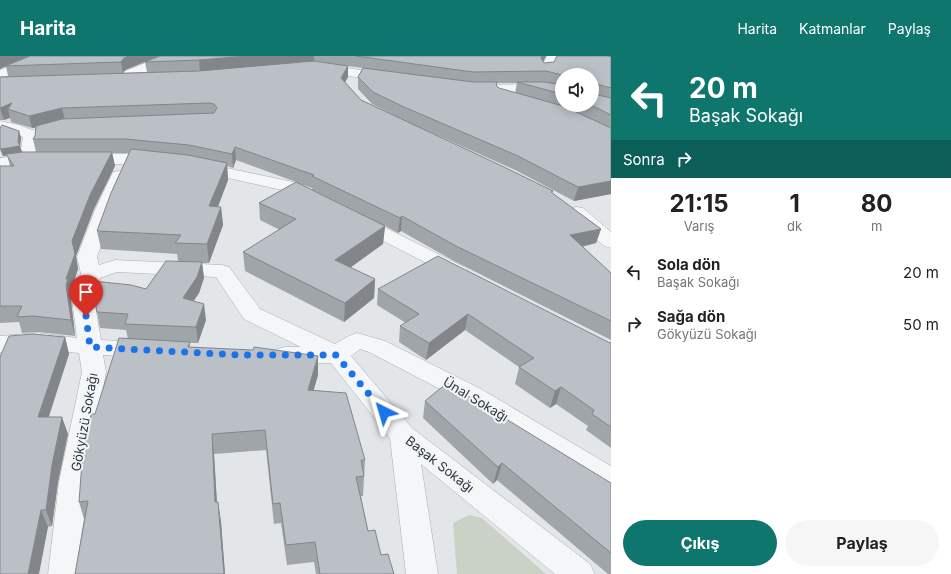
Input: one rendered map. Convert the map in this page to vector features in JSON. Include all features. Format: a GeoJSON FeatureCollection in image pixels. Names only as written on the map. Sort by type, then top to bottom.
{"type":"FeatureCollection","features":[{"type":"Feature","properties":{"kind":"street"},"geometry":{"type":"LineString","coordinates":[[0,75],[46,56]]}},
{"type":"Feature","properties":{"kind":"street"},"geometry":{"type":"LineString","coordinates":[[120,78],[173,56]]}},
{"type":"Feature","properties":{"kind":"street"},"geometry":{"type":"LineString","coordinates":[[546,70],[553,56]]}},
{"type":"Feature","properties":{"kind":"street"},"geometry":{"type":"LineString","coordinates":[[309,65],[403,80]]}},
{"type":"Feature","properties":{"kind":"street"},"geometry":{"type":"LineString","coordinates":[[349,90],[358,73]]}},
{"type":"Feature","properties":{"kind":"street"},"geometry":{"type":"LineString","coordinates":[[105,79],[152,78]]}},
{"type":"Feature","properties":{"kind":"street"},"geometry":{"type":"LineString","coordinates":[[0,83],[15,82]]}},
{"type":"Feature","properties":{"kind":"street"},"geometry":{"type":"LineString","coordinates":[[456,87],[526,102]]}},
{"type":"Feature","properties":{"kind":"street"},"geometry":{"type":"LineString","coordinates":[[471,89],[543,88],[555,91]]}},
{"type":"Feature","properties":{"kind":"street"},"geometry":{"type":"LineString","coordinates":[[0,125],[14,128],[31,135],[64,126],[80,126]]}},
{"type":"Feature","properties":{"kind":"street"},"geometry":{"type":"LineString","coordinates":[[27,159],[31,135]]}},
{"type":"Feature","properties":{"kind":"street"},"geometry":{"type":"LineString","coordinates":[[0,163],[27,159],[127,159],[178,164],[287,186],[472,278]]}},
{"type":"Feature","properties":{"kind":"street","name":"Gökyüzü Sokağı"},"geometry":{"type":"LineString","coordinates":[[64,574],[73,482],[94,372],[83,300],[91,274],[87,257],[104,210],[127,159]]}},
{"type":"Feature","properties":{"kind":"street"},"geometry":{"type":"LineString","coordinates":[[563,203],[591,223],[611,242]]}},
{"type":"Feature","properties":{"kind":"street"},"geometry":{"type":"LineString","coordinates":[[91,274],[115,266],[222,271],[252,314],[336,355]]}},
{"type":"Feature","properties":{"kind":"street"},"geometry":{"type":"LineString","coordinates":[[0,344],[38,341],[90,347],[168,351]]}},
{"type":"Feature","properties":{"kind":"street","name":"Ünal Sokağı"},"geometry":{"type":"LineString","coordinates":[[336,355],[357,341],[377,346],[470,394],[611,480]]}},
{"type":"Feature","properties":{"kind":"street"},"geometry":{"type":"LineString","coordinates":[[262,355],[336,355]]}},
{"type":"Feature","properties":{"kind":"street","name":"Başak Sokağı"},"geometry":{"type":"LineString","coordinates":[[336,355],[403,435],[578,574]]}},
{"type":"Feature","properties":{"kind":"street"},"geometry":{"type":"LineString","coordinates":[[403,435],[422,574]]}},
{"type":"Feature","properties":{"kind":"shaded area"},"geometry":{"type":"Polygon","coordinates":[[[469,515],[482,518],[546,574],[457,574],[453,523],[469,515]]]}},
{"type":"Feature","properties":{"kind":"building"},"geometry":{"type":"Polygon","coordinates":[[[30,56],[129,56],[124,58],[121,62],[5,66],[30,56]]]}},
{"type":"Feature","properties":{"kind":"building"},"geometry":{"type":"Polygon","coordinates":[[[160,56],[247,56],[145,62],[160,56]]]}},
{"type":"Feature","properties":{"kind":"building"},"geometry":{"type":"Polygon","coordinates":[[[356,56],[542,56],[541,58],[544,63],[554,62],[557,56],[608,56],[611,57],[611,88],[599,85],[599,68],[555,68],[555,73],[546,71],[473,72],[356,56]]]}},
{"type":"Feature","properties":{"kind":"building"},"geometry":{"type":"Polygon","coordinates":[[[314,61],[348,66],[341,78],[361,100],[553,191],[551,192],[601,229],[570,235],[611,273],[611,321],[456,246],[402,216],[400,218],[312,176],[314,175],[235,147],[232,154],[189,145],[125,139],[33,139],[35,136],[36,126],[62,119],[214,113],[217,108],[214,104],[62,108],[29,116],[8,109],[12,103],[0,108],[0,77],[199,71],[314,61]]]}},
{"type":"Feature","properties":{"kind":"building"},"geometry":{"type":"Polygon","coordinates":[[[363,68],[473,82],[497,82],[496,85],[499,88],[555,104],[555,112],[576,112],[611,128],[611,181],[578,187],[518,156],[404,107],[373,92],[358,77],[363,68]]]}},
{"type":"Feature","properties":{"kind":"building"},"geometry":{"type":"Polygon","coordinates":[[[517,82],[545,82],[555,84],[555,92],[517,82]]]}},
{"type":"Feature","properties":{"kind":"building"},"geometry":{"type":"Polygon","coordinates":[[[599,95],[611,98],[611,115],[599,109],[599,95]]]}},
{"type":"Feature","properties":{"kind":"building"},"geometry":{"type":"Polygon","coordinates":[[[2,125],[19,131],[18,142],[20,146],[1,149],[0,128],[2,125]]]}},
{"type":"Feature","properties":{"kind":"building"},"geometry":{"type":"Polygon","coordinates":[[[131,149],[188,155],[227,163],[209,206],[221,207],[207,244],[175,243],[181,235],[97,231],[111,193],[131,149]]]}},
{"type":"Feature","properties":{"kind":"building"},"geometry":{"type":"Polygon","coordinates":[[[23,152],[112,152],[90,195],[72,241],[75,254],[66,279],[68,279],[66,285],[71,320],[33,316],[17,317],[22,306],[0,306],[0,166],[14,166],[6,154],[23,152]]]}},
{"type":"Feature","properties":{"kind":"building"},"geometry":{"type":"Polygon","coordinates":[[[296,182],[385,226],[335,260],[375,279],[345,303],[243,252],[296,219],[259,203],[296,182]]]}},
{"type":"Feature","properties":{"kind":"building"},"geometry":{"type":"Polygon","coordinates":[[[438,256],[611,343],[611,427],[592,414],[594,410],[561,387],[555,391],[519,367],[534,358],[468,314],[429,343],[400,326],[419,314],[378,289],[438,256]]]}},
{"type":"Feature","properties":{"kind":"building"},"geometry":{"type":"Polygon","coordinates":[[[166,261],[202,262],[197,277],[183,298],[204,304],[196,327],[125,324],[128,314],[97,312],[92,284],[93,281],[131,285],[146,289],[166,261]]]}},
{"type":"Feature","properties":{"kind":"building"},"geometry":{"type":"Polygon","coordinates":[[[33,334],[65,337],[38,417],[62,417],[52,465],[46,510],[41,510],[28,574],[0,574],[0,357],[9,336],[33,334]]]}},
{"type":"Feature","properties":{"kind":"building"},"geometry":{"type":"Polygon","coordinates":[[[119,338],[190,342],[188,347],[253,350],[254,347],[318,356],[308,390],[346,393],[365,460],[361,460],[364,476],[356,477],[368,531],[375,530],[381,555],[388,554],[394,574],[320,574],[315,542],[286,545],[280,503],[273,504],[265,430],[212,434],[215,502],[218,502],[224,574],[75,574],[88,501],[79,502],[82,462],[91,414],[95,414],[119,338]]]}},
{"type":"Feature","properties":{"kind":"building"},"geometry":{"type":"Polygon","coordinates":[[[447,383],[611,483],[611,553],[502,463],[498,467],[425,401],[447,383]]]}},
{"type":"Feature","properties":{"kind":"route"},"geometry":{"type":"LineString","coordinates":[[86,316],[90,347],[239,355],[336,355],[384,412]]}}]}
